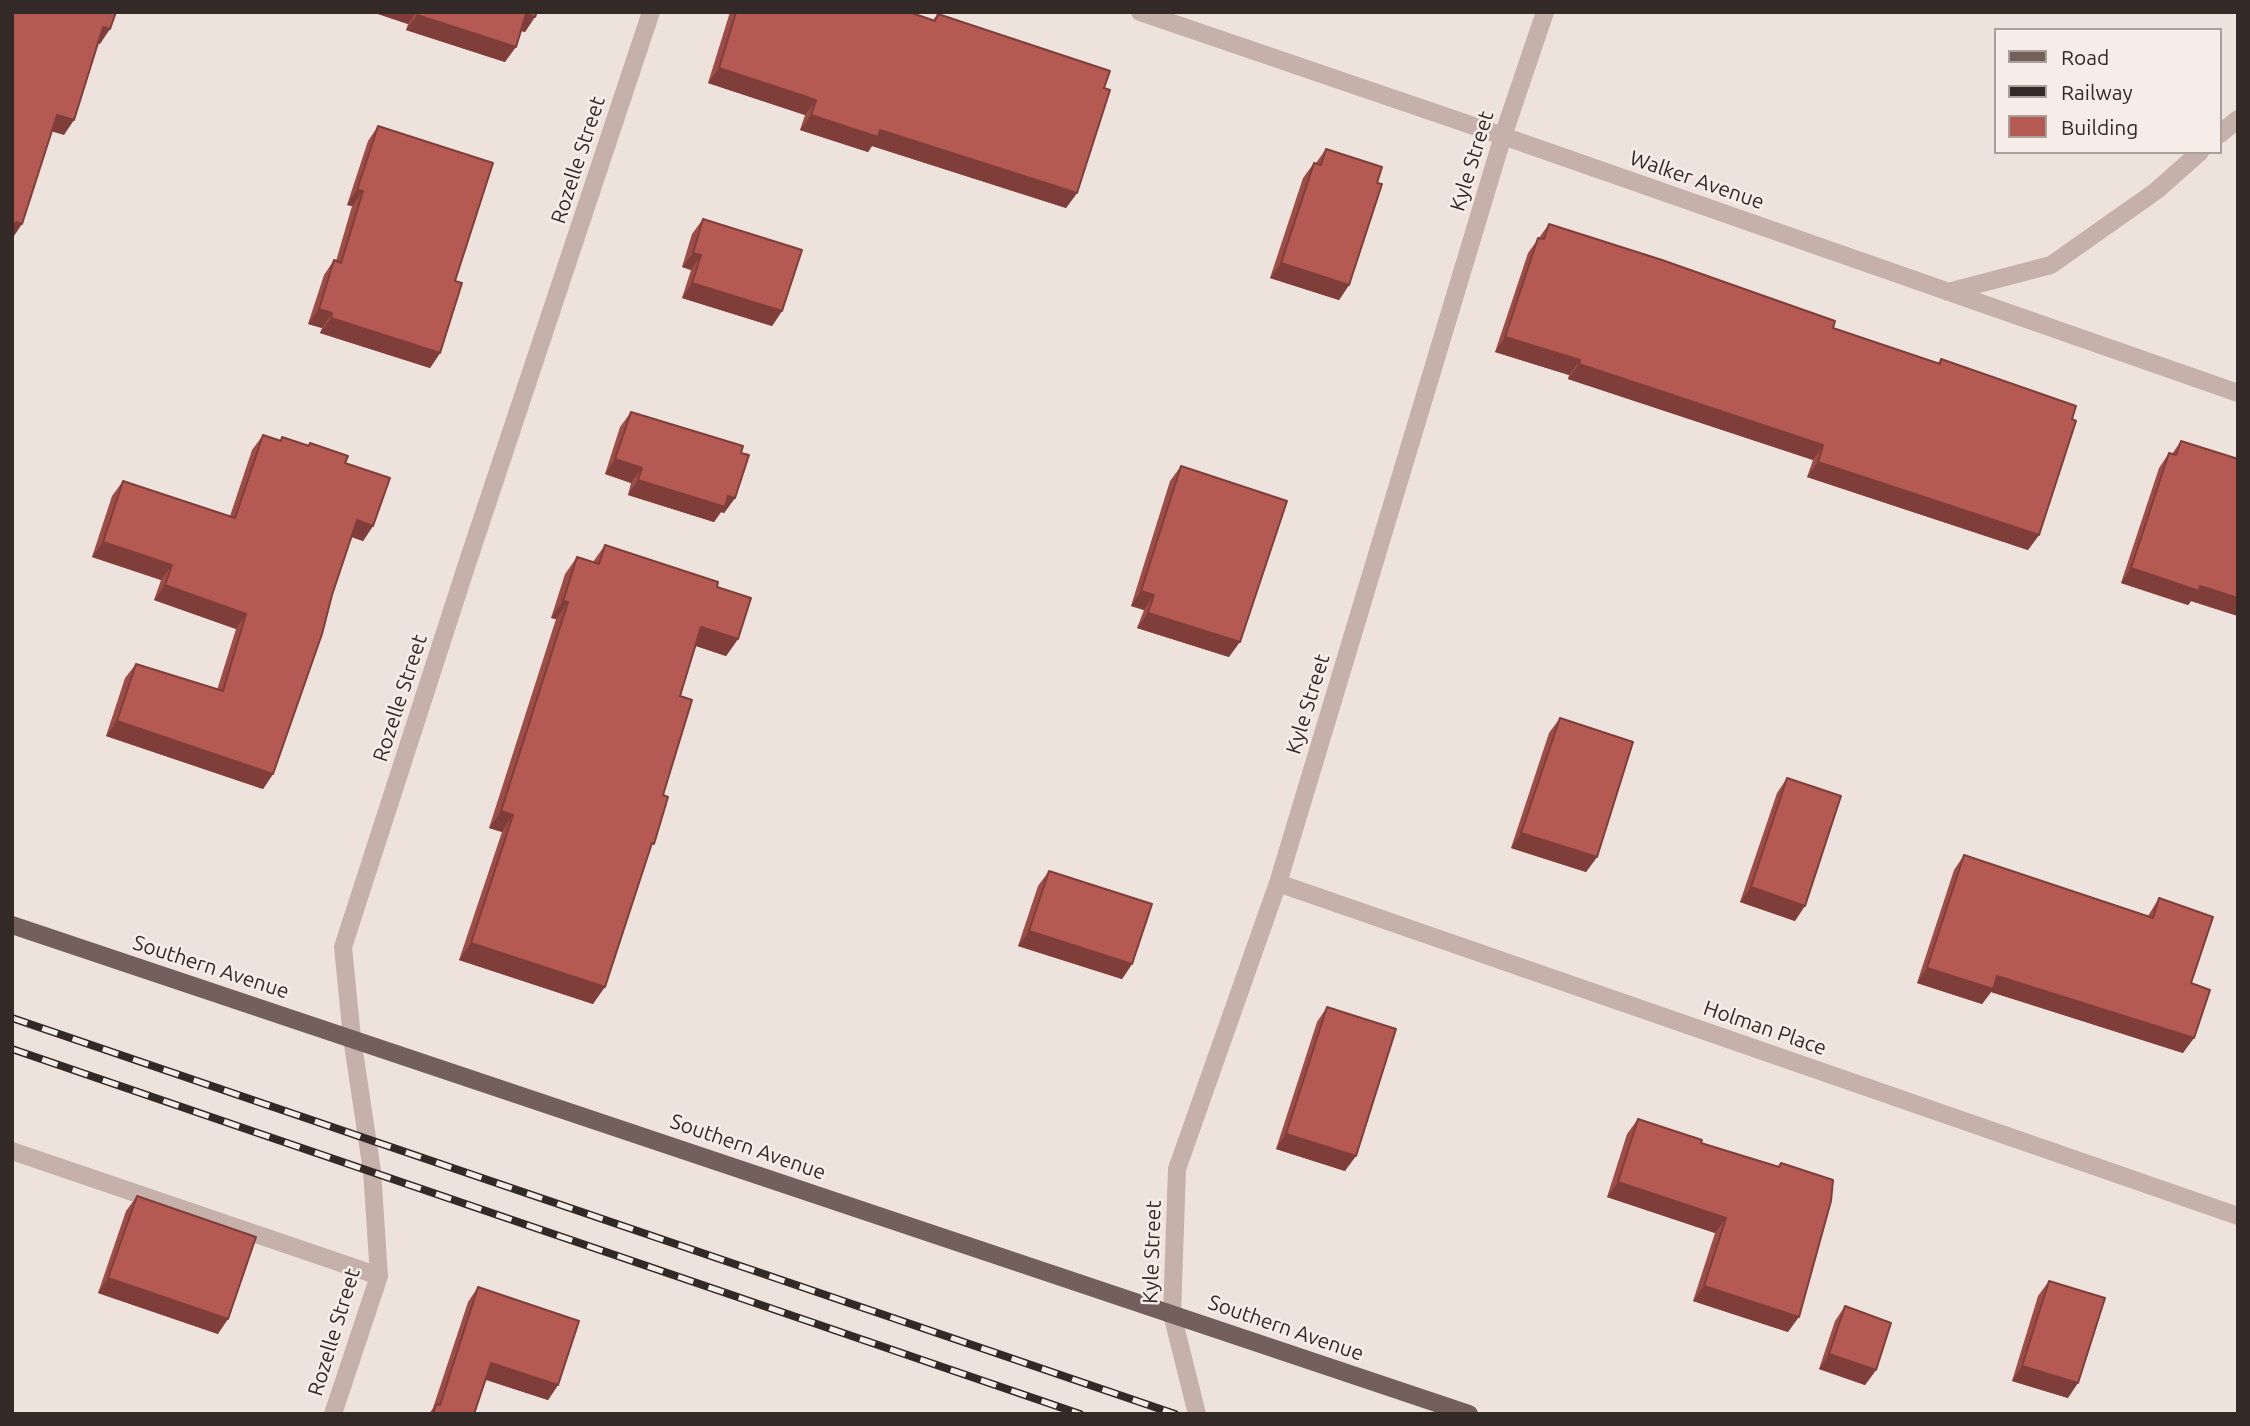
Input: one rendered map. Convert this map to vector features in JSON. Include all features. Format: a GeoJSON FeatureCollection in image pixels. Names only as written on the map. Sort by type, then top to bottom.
{"type":"FeatureCollection","features":[{"type":"Feature","properties":{"kind":"main road","name":"Southern Avenue"},"geometry":{"type":"LineString","coordinates":[[12,925],[1469,1414]]}},
{"type":"Feature","properties":{"kind":"street","name":"Rozelle Street"},"geometry":{"type":"LineString","coordinates":[[333,1414],[379,1276],[372,1171],[352,1038],[343,947],[651,12]]}},
{"type":"Feature","properties":{"kind":"street","name":"Walker Avenue"},"geometry":{"type":"LineString","coordinates":[[1140,12],[2238,393]]}},
{"type":"Feature","properties":{"kind":"street","name":"Kyle Street"},"geometry":{"type":"LineString","coordinates":[[1197,1414],[1172,1314],[1177,1169],[1278,883],[1503,136],[1545,12]]}},
{"type":"Feature","properties":{"kind":"street"},"geometry":{"type":"LineString","coordinates":[[2222,132],[2238,119]]}},
{"type":"Feature","properties":{"kind":"street"},"geometry":{"type":"LineString","coordinates":[[1948,292],[2052,265],[2156,191],[2198,154]]}},
{"type":"Feature","properties":{"kind":"street","name":"Holman Place"},"geometry":{"type":"LineString","coordinates":[[1278,883],[2238,1216]]}},
{"type":"Feature","properties":{"kind":"street"},"geometry":{"type":"LineString","coordinates":[[12,1151],[379,1276]]}},
{"type":"Feature","properties":{"kind":"building"},"geometry":{"type":"Polygon","coordinates":[[[12,12],[116,12],[110,29],[103,27],[74,120],[57,115],[22,224],[16,222],[16,225],[12,223],[12,12]]]}},
{"type":"Feature","properties":{"kind":"building"},"geometry":{"type":"Polygon","coordinates":[[[418,12],[537,12],[535,17],[526,14],[516,47],[417,15],[418,12]]]}},
{"type":"Feature","properties":{"kind":"building"},"geometry":{"type":"Polygon","coordinates":[[[736,12],[909,12],[935,21],[938,14],[1110,71],[1104,88],[1110,90],[1077,193],[880,130],[878,137],[811,115],[816,100],[719,68],[736,12]]]}},
{"type":"Feature","properties":{"kind":"building"},"geometry":{"type":"Polygon","coordinates":[[[378,126],[493,163],[455,281],[462,283],[440,353],[331,318],[332,313],[319,309],[334,260],[341,263],[363,191],[357,190],[378,126]]]}},
{"type":"Feature","properties":{"kind":"building"},"geometry":{"type":"Polygon","coordinates":[[[1326,149],[1382,167],[1377,183],[1382,184],[1349,285],[1281,263],[1314,163],[1321,165],[1326,149]]]}},
{"type":"Feature","properties":{"kind":"building"},"geometry":{"type":"Polygon","coordinates":[[[703,219],[802,250],[782,311],[692,283],[701,255],[693,253],[703,219]]]}},
{"type":"Feature","properties":{"kind":"building"},"geometry":{"type":"Polygon","coordinates":[[[1549,224],[1662,260],[1835,321],[1833,328],[1940,364],[1941,359],[2076,406],[2072,419],[2076,421],[2039,535],[1818,462],[1823,445],[1579,364],[1580,360],[1505,337],[1538,238],[1544,239],[1549,224]]]}},
{"type":"Feature","properties":{"kind":"building"},"geometry":{"type":"Polygon","coordinates":[[[631,412],[743,446],[741,453],[749,455],[735,498],[728,496],[725,507],[638,480],[642,468],[615,459],[631,412]]]}},
{"type":"Feature","properties":{"kind":"building"},"geometry":{"type":"Polygon","coordinates":[[[263,435],[281,441],[282,437],[309,446],[310,443],[348,456],[345,463],[390,478],[373,526],[357,520],[322,634],[273,774],[117,721],[136,664],[223,691],[246,614],[165,585],[172,565],[103,542],[123,481],[235,518],[263,435]]]}},
{"type":"Feature","properties":{"kind":"building"},"geometry":{"type":"Polygon","coordinates":[[[2181,441],[2238,459],[2238,598],[2200,586],[2199,591],[2131,568],[2169,453],[2176,455],[2181,441]]]}},
{"type":"Feature","properties":{"kind":"building"},"geometry":{"type":"Polygon","coordinates":[[[1181,466],[1287,501],[1240,642],[1148,613],[1154,595],[1141,591],[1181,466]]]}},
{"type":"Feature","properties":{"kind":"building"},"geometry":{"type":"Polygon","coordinates":[[[605,545],[718,582],[717,587],[751,598],[738,639],[701,627],[680,696],[692,700],[663,795],[668,797],[605,987],[471,943],[513,815],[501,811],[568,602],[563,601],[577,557],[599,564],[605,545]]]}},
{"type":"Feature","properties":{"kind":"building"},"geometry":{"type":"Polygon","coordinates":[[[1560,718],[1633,742],[1597,857],[1521,833],[1560,718]]]}},
{"type":"Feature","properties":{"kind":"building"},"geometry":{"type":"Polygon","coordinates":[[[1787,778],[1841,796],[1805,906],[1751,887],[1787,778]]]}},
{"type":"Feature","properties":{"kind":"building"},"geometry":{"type":"Polygon","coordinates":[[[1964,855],[2153,918],[2159,898],[2213,917],[2191,983],[2210,990],[2194,1038],[1997,976],[1993,989],[1927,968],[1964,855]]]}},
{"type":"Feature","properties":{"kind":"building"},"geometry":{"type":"Polygon","coordinates":[[[1049,871],[1152,904],[1132,964],[1029,931],[1049,871]]]}},
{"type":"Feature","properties":{"kind":"building"},"geometry":{"type":"Polygon","coordinates":[[[1327,1007],[1396,1029],[1356,1156],[1286,1134],[1327,1007]]]}},
{"type":"Feature","properties":{"kind":"building"},"geometry":{"type":"Polygon","coordinates":[[[1638,1119],[1702,1140],[1701,1143],[1779,1167],[1781,1163],[1833,1180],[1831,1201],[1799,1317],[1704,1286],[1726,1218],[1618,1182],[1638,1119]]]}},
{"type":"Feature","properties":{"kind":"building"},"geometry":{"type":"Polygon","coordinates":[[[137,1196],[256,1237],[228,1319],[108,1278],[137,1196]]]}},
{"type":"Feature","properties":{"kind":"building"},"geometry":{"type":"Polygon","coordinates":[[[2049,1281],[2105,1298],[2078,1383],[2022,1366],[2049,1281]]]}},
{"type":"Feature","properties":{"kind":"building"},"geometry":{"type":"Polygon","coordinates":[[[478,1287],[579,1321],[558,1385],[491,1363],[474,1414],[433,1414],[436,1404],[440,1405],[478,1287]]]}},
{"type":"Feature","properties":{"kind":"building"},"geometry":{"type":"Polygon","coordinates":[[[1845,1306],[1891,1323],[1876,1370],[1829,1354],[1845,1306]]]}},
{"type":"Feature","properties":{"kind":"railway"},"geometry":{"type":"LineString","coordinates":[[12,1018],[1175,1414]]}},
{"type":"Feature","properties":{"kind":"railway"},"geometry":{"type":"LineString","coordinates":[[12,1049],[1080,1414]]}}]}
